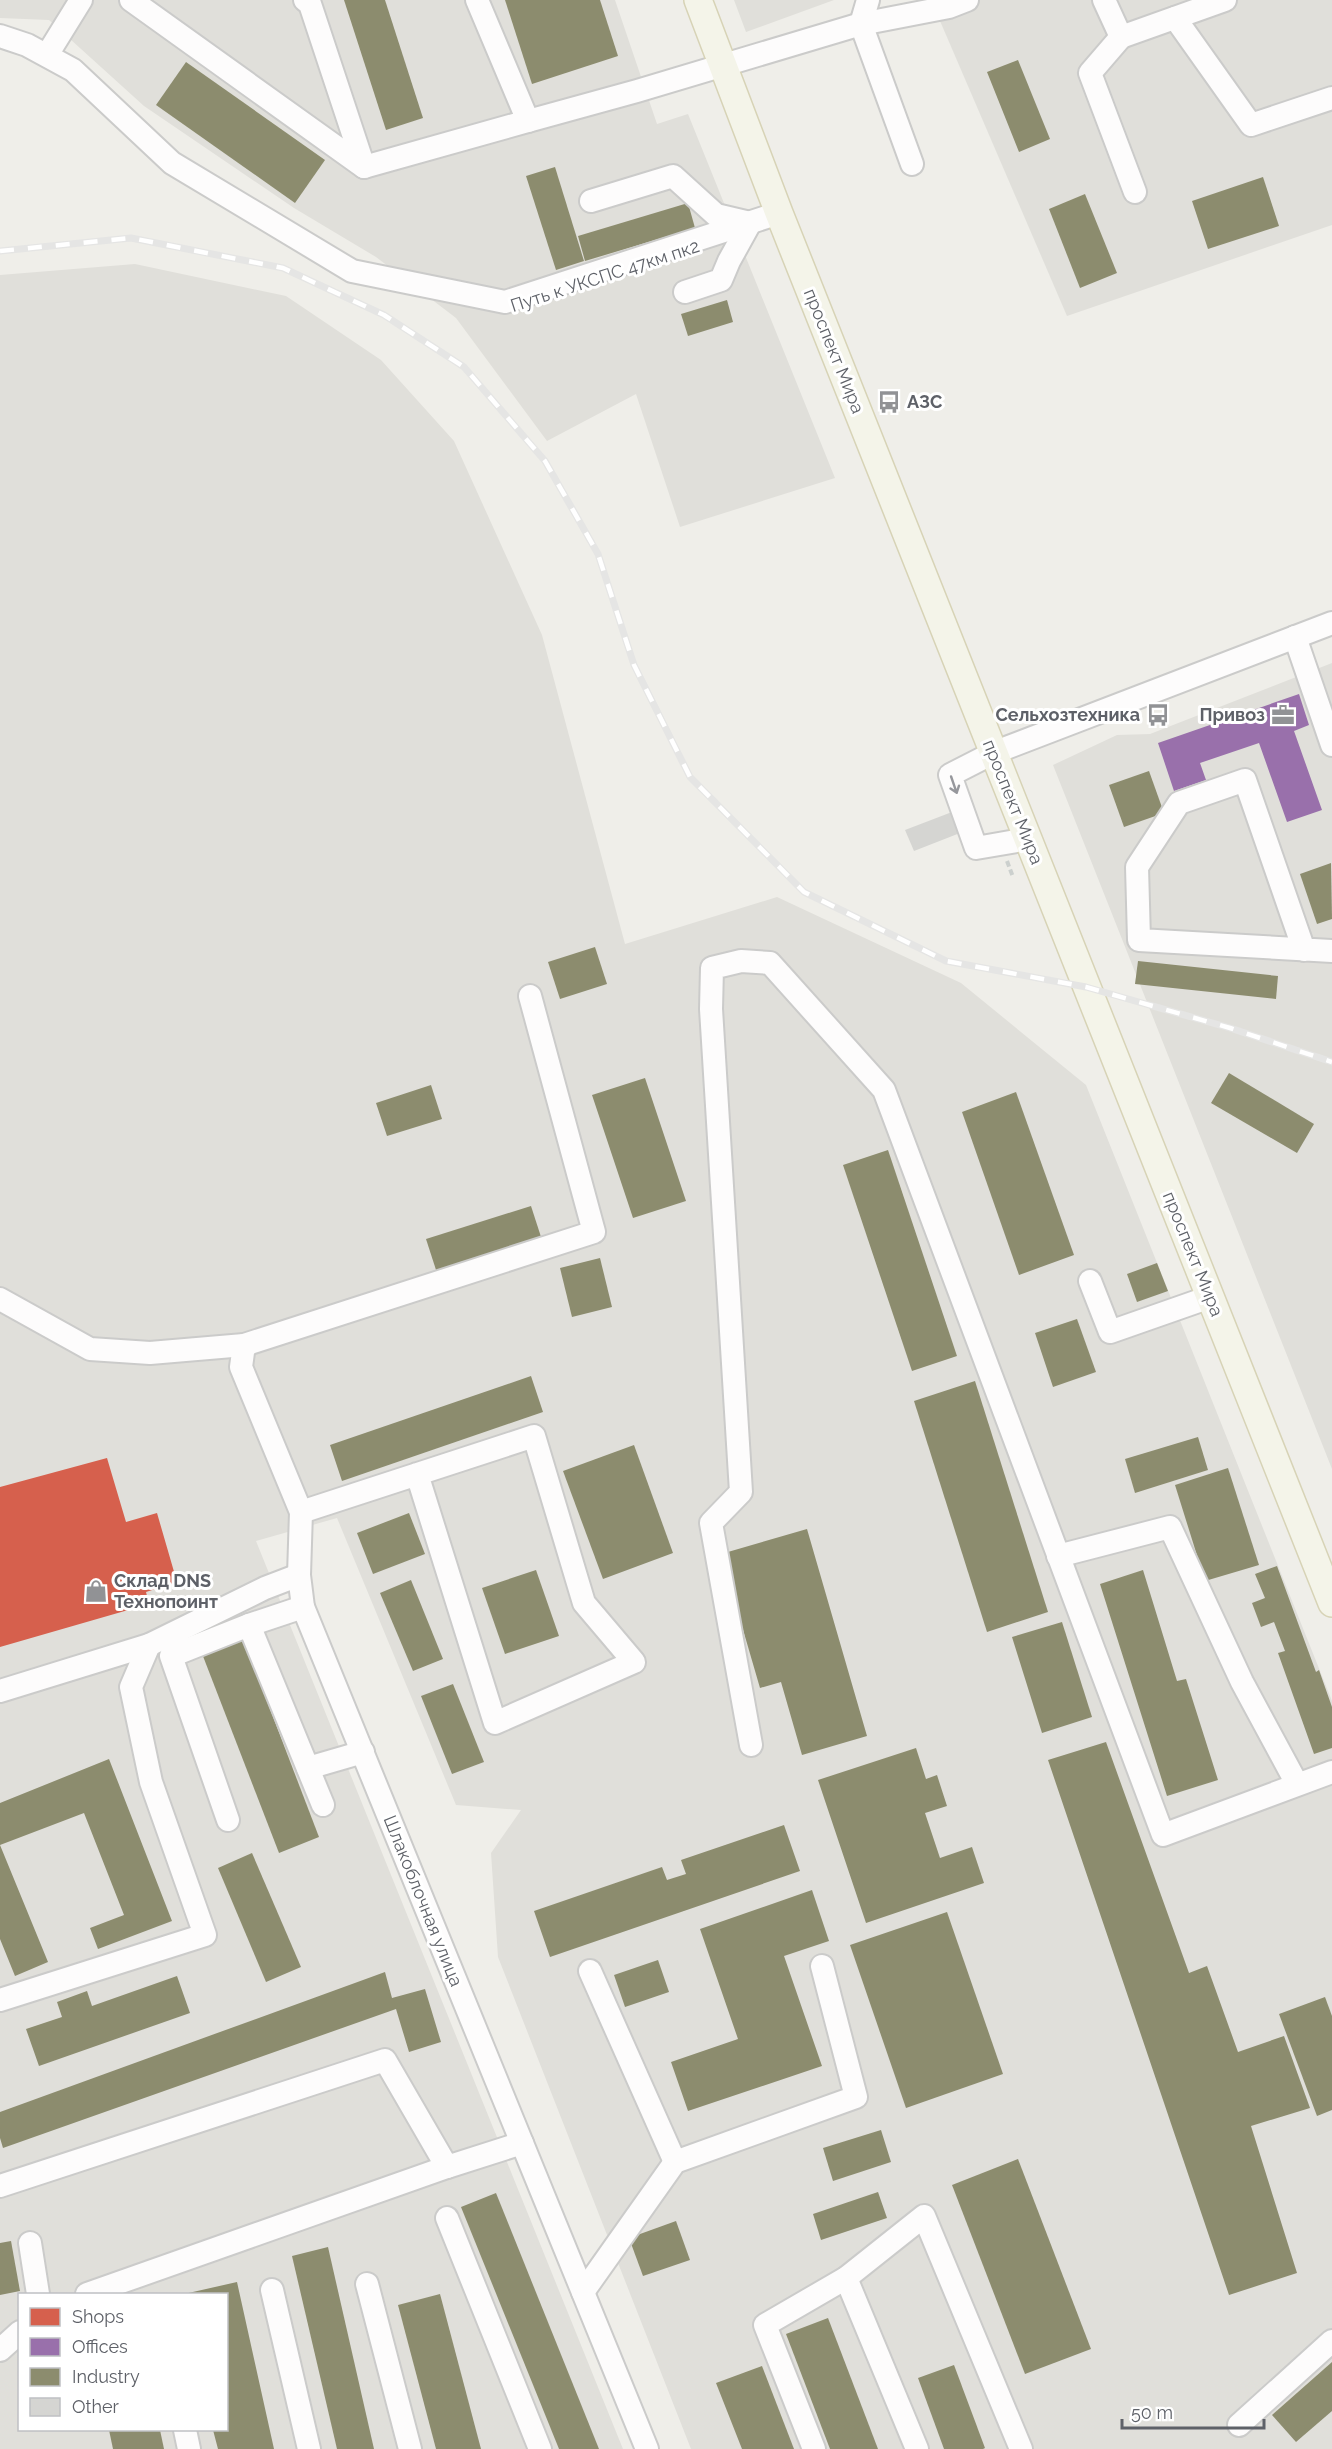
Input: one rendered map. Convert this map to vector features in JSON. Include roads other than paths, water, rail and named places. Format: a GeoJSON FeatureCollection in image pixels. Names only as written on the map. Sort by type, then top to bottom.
{"type":"FeatureCollection","features":[{"type":"Feature","properties":{"kind":"main road","name":"проспект Мира"},"geometry":{"type":"LineString","coordinates":[[698,0],[779,213],[1332,1603]]}},
{"type":"Feature","properties":{"kind":"street"},"geometry":{"type":"LineString","coordinates":[[47,55],[81,0]]}},
{"type":"Feature","properties":{"kind":"street"},"geometry":{"type":"LineString","coordinates":[[131,0],[364,167]]}},
{"type":"Feature","properties":{"kind":"street"},"geometry":{"type":"LineString","coordinates":[[305,0],[310,4],[364,167]]}},
{"type":"Feature","properties":{"kind":"street"},"geometry":{"type":"LineString","coordinates":[[477,0],[528,121]]}},
{"type":"Feature","properties":{"kind":"street"},"geometry":{"type":"LineString","coordinates":[[868,0],[861,24],[912,164]]}},
{"type":"Feature","properties":{"kind":"street"},"geometry":{"type":"LineString","coordinates":[[1104,0],[1121,37]]}},
{"type":"Feature","properties":{"kind":"street"},"geometry":{"type":"LineString","coordinates":[[1135,192],[1090,73],[1121,37],[1224,0]]}},
{"type":"Feature","properties":{"kind":"street"},"geometry":{"type":"LineString","coordinates":[[364,167],[723,66],[861,24],[955,2]]}},
{"type":"Feature","properties":{"kind":"street"},"geometry":{"type":"LineString","coordinates":[[1175,18],[1251,125],[1332,98]]}},
{"type":"Feature","properties":{"kind":"street"},"geometry":{"type":"LineString","coordinates":[[0,36],[27,45],[73,70],[172,163],[352,271],[504,302],[779,213]]}},
{"type":"Feature","properties":{"kind":"street"},"geometry":{"type":"LineString","coordinates":[[591,201],[673,176],[716,215],[750,223]]}},
{"type":"Feature","properties":{"kind":"street"},"geometry":{"type":"LineString","coordinates":[[685,292],[722,280],[729,261],[750,223]]}},
{"type":"Feature","properties":{"kind":"street"},"geometry":{"type":"LineString","coordinates":[[1028,839],[976,848],[950,775],[993,753],[1332,623]]}},
{"type":"Feature","properties":{"kind":"street"},"geometry":{"type":"LineString","coordinates":[[1295,637],[1332,745]]}},
{"type":"Feature","properties":{"kind":"street"},"geometry":{"type":"LineString","coordinates":[[1304,950],[1245,780],[1179,802],[1137,867],[1139,940],[1304,950],[1332,951]]}},
{"type":"Feature","properties":{"kind":"street"},"geometry":{"type":"LineString","coordinates":[[750,1744],[711,1523],[741,1492],[711,1009],[712,968],[741,961],[770,963],[884,1090],[1163,1835],[1332,1772]]}},
{"type":"Feature","properties":{"kind":"street"},"geometry":{"type":"LineString","coordinates":[[0,1299],[90,1349],[150,1353],[244,1344],[594,1232],[530,996]]}},
{"type":"Feature","properties":{"kind":"street"},"geometry":{"type":"LineString","coordinates":[[1090,1281],[1110,1332],[1210,1297]]}},
{"type":"Feature","properties":{"kind":"street","name":"Шлакоблочная улица"},"geometry":{"type":"LineString","coordinates":[[244,1344],[241,1367],[301,1512],[299,1575],[303,1607],[583,2292],[641,2447]]}},
{"type":"Feature","properties":{"kind":"street"},"geometry":{"type":"LineString","coordinates":[[301,1512],[417,1474],[534,1436],[584,1603],[634,1662],[495,1723],[417,1474]]}},
{"type":"Feature","properties":{"kind":"street"},"geometry":{"type":"LineString","coordinates":[[1058,1556],[1170,1527],[1242,1682],[1298,1784]]}},
{"type":"Feature","properties":{"kind":"street"},"geometry":{"type":"LineString","coordinates":[[0,1691],[149,1645],[265,1588],[299,1575]]}},
{"type":"Feature","properties":{"kind":"street"},"geometry":{"type":"LineString","coordinates":[[228,1820],[171,1656],[249,1624],[303,1607]]}},
{"type":"Feature","properties":{"kind":"street"},"geometry":{"type":"LineString","coordinates":[[249,1624],[323,1805]]}},
{"type":"Feature","properties":{"kind":"street"},"geometry":{"type":"LineString","coordinates":[[0,2000],[205,1935],[151,1782],[131,1687],[149,1645]]}},
{"type":"Feature","properties":{"kind":"street"},"geometry":{"type":"LineString","coordinates":[[308,1768],[363,1752]]}},
{"type":"Feature","properties":{"kind":"street"},"geometry":{"type":"LineString","coordinates":[[583,2292],[675,2162],[856,2097],[822,1966]]}},
{"type":"Feature","properties":{"kind":"street"},"geometry":{"type":"LineString","coordinates":[[590,1971],[675,2162]]}},
{"type":"Feature","properties":{"kind":"street"},"geometry":{"type":"LineString","coordinates":[[0,2186],[385,2060],[447,2167]]}},
{"type":"Feature","properties":{"kind":"street"},"geometry":{"type":"LineString","coordinates":[[93,2293],[447,2167],[522,2143]]}},
{"type":"Feature","properties":{"kind":"street"},"geometry":{"type":"LineString","coordinates":[[814,2449],[765,2325],[846,2278],[924,2216],[1021,2449]]}},
{"type":"Feature","properties":{"kind":"street"},"geometry":{"type":"LineString","coordinates":[[447,2218],[540,2449]]}},
{"type":"Feature","properties":{"kind":"street"},"geometry":{"type":"LineString","coordinates":[[30,2243],[38,2293]]}},
{"type":"Feature","properties":{"kind":"street"},"geometry":{"type":"LineString","coordinates":[[846,2278],[917,2449]]}},
{"type":"Feature","properties":{"kind":"street"},"geometry":{"type":"LineString","coordinates":[[367,2284],[410,2449]]}},
{"type":"Feature","properties":{"kind":"street"},"geometry":{"type":"LineString","coordinates":[[272,2290],[309,2449]]}},
{"type":"Feature","properties":{"kind":"street"},"geometry":{"type":"LineString","coordinates":[[0,2350],[18,2334]]}},
{"type":"Feature","properties":{"kind":"street"},"geometry":{"type":"LineString","coordinates":[[1239,2425],[1332,2341]]}},
{"type":"Feature","properties":{"kind":"street"},"geometry":{"type":"LineString","coordinates":[[186,2431],[189,2449]]}},
{"type":"Feature","properties":{"kind":"railway"},"geometry":{"type":"LineString","coordinates":[[0,251],[131,238],[283,268],[384,315],[464,367],[545,461],[598,554],[634,665],[690,777],[804,892],[946,961],[1086,987],[1230,1028],[1332,1062]]}},
{"type":"Feature","properties":{"kind":"place","name":"АЗС"},"geometry":{"type":"Point","coordinates":[889,402]}},
{"type":"Feature","properties":{"kind":"place","name":"Сельхозтехника"},"geometry":{"type":"Point","coordinates":[1158,715]}},
{"type":"Feature","properties":{"kind":"place","name":"Привоз"},"geometry":{"type":"Point","coordinates":[1283,715]}},
{"type":"Feature","properties":{"kind":"place","name":"Склад DNS Технопоинт"},"geometry":{"type":"Point","coordinates":[96,1591]}}]}
